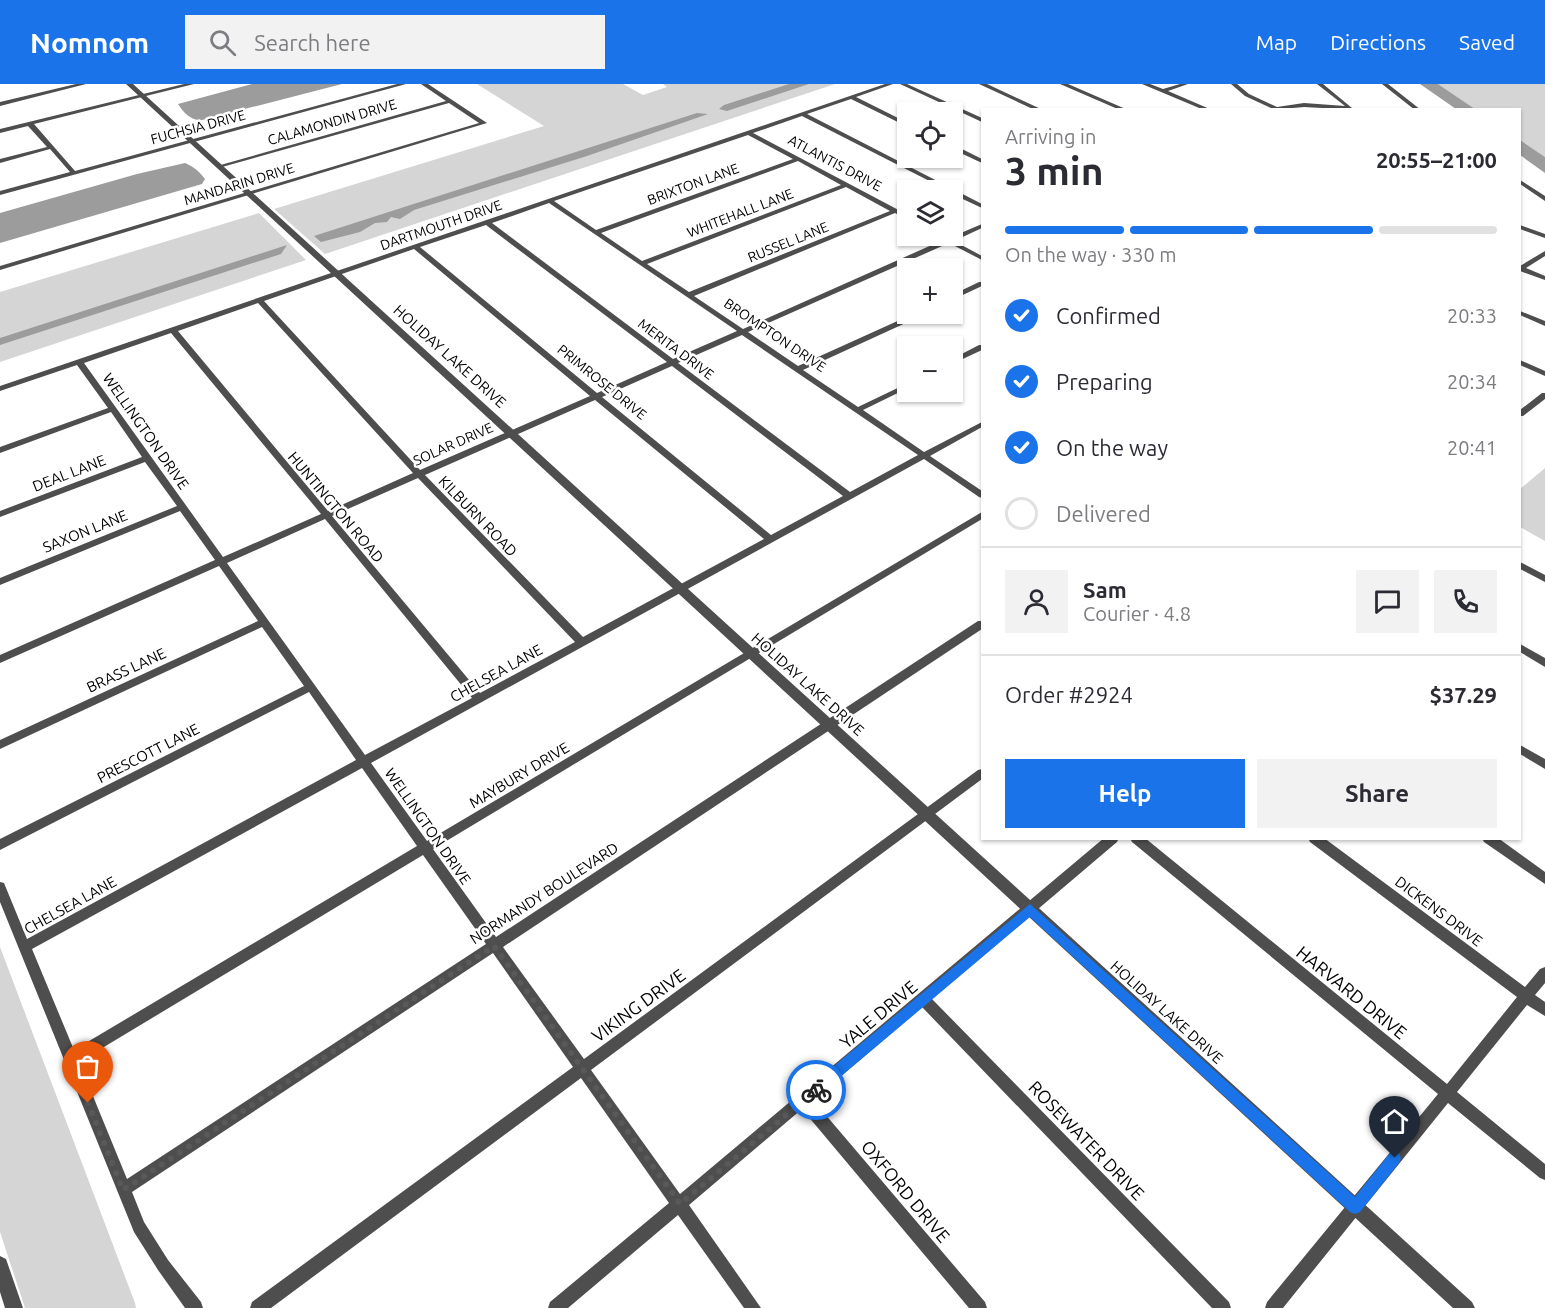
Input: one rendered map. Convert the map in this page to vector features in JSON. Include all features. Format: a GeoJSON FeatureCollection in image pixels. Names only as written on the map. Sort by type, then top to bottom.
{"type":"FeatureCollection","features":[{"type":"Feature","properties":{"kind":"street"},"geometry":{"type":"LineString","coordinates":[[0,104],[83,84]]}},
{"type":"Feature","properties":{"kind":"street","name":"HOLIDAY LAKE DRIVE"},"geometry":{"type":"LineString","coordinates":[[129,84],[193,140],[336,274],[1466,1308]]}},
{"type":"Feature","properties":{"kind":"street"},"geometry":{"type":"LineString","coordinates":[[0,131],[191,84]]}},
{"type":"Feature","properties":{"kind":"street","name":"FUCHSIA DRIVE"},"geometry":{"type":"LineString","coordinates":[[0,193],[403,84]]}},
{"type":"Feature","properties":{"kind":"street"},"geometry":{"type":"LineString","coordinates":[[424,84],[450,101]]}},
{"type":"Feature","properties":{"kind":"street","name":"DARTMOUTH DRIVE"},"geometry":{"type":"LineString","coordinates":[[0,389],[890,84]]}},
{"type":"Feature","properties":{"kind":"street"},"geometry":{"type":"LineString","coordinates":[[903,84],[981,120]]}},
{"type":"Feature","properties":{"kind":"street"},"geometry":{"type":"LineString","coordinates":[[982,84],[1036,108]]}},
{"type":"Feature","properties":{"kind":"street"},"geometry":{"type":"LineString","coordinates":[[1063,84],[1121,108]]}},
{"type":"Feature","properties":{"kind":"street"},"geometry":{"type":"LineString","coordinates":[[1145,84],[1205,108]]}},
{"type":"Feature","properties":{"kind":"street"},"geometry":{"type":"LineString","coordinates":[[1164,91],[1185,84]]}},
{"type":"Feature","properties":{"kind":"street"},"geometry":{"type":"LineString","coordinates":[[1234,84],[1247,96],[1272,108]]}},
{"type":"Feature","properties":{"kind":"street"},"geometry":{"type":"LineString","coordinates":[[1320,84],[1350,108]]}},
{"type":"Feature","properties":{"kind":"street"},"geometry":{"type":"LineString","coordinates":[[1385,84],[1416,108]]}},
{"type":"Feature","properties":{"kind":"street"},"geometry":{"type":"LineString","coordinates":[[851,97],[897,120]]}},
{"type":"Feature","properties":{"kind":"street","name":"MANDARIN DRIVE"},"geometry":{"type":"LineString","coordinates":[[0,268],[484,123],[450,101]]}},
{"type":"Feature","properties":{"kind":"street","name":"CALAMONDIN DRIVE"},"geometry":{"type":"LineString","coordinates":[[220,166],[450,101]]}},
{"type":"Feature","properties":{"kind":"street"},"geometry":{"type":"LineString","coordinates":[[1282,108],[1308,105],[1350,108]]}},
{"type":"Feature","properties":{"kind":"street"},"geometry":{"type":"LineString","coordinates":[[802,114],[931,180]]}},
{"type":"Feature","properties":{"kind":"street"},"geometry":{"type":"LineString","coordinates":[[30,123],[74,173]]}},
{"type":"Feature","properties":{"kind":"street","name":"ATLANTIS DRIVE"},"geometry":{"type":"LineString","coordinates":[[749,132],[895,211]]}},
{"type":"Feature","properties":{"kind":"street"},"geometry":{"type":"LineString","coordinates":[[0,160],[52,147]]}},
{"type":"Feature","properties":{"kind":"street"},"geometry":{"type":"LineString","coordinates":[[963,152],[981,160]]}},
{"type":"Feature","properties":{"kind":"street","name":"BRIXTON LANE"},"geometry":{"type":"LineString","coordinates":[[596,232],[799,159]]}},
{"type":"Feature","properties":{"kind":"street"},"geometry":{"type":"LineString","coordinates":[[1521,183],[1545,199]]}},
{"type":"Feature","properties":{"kind":"street","name":"WHITEHALL LANE"},"geometry":{"type":"LineString","coordinates":[[642,263],[847,185]]}},
{"type":"Feature","properties":{"kind":"street"},"geometry":{"type":"LineString","coordinates":[[963,196],[981,206]]}},
{"type":"Feature","properties":{"kind":"street","name":"BROMPTON DRIVE"},"geometry":{"type":"LineString","coordinates":[[550,201],[981,494]]}},
{"type":"Feature","properties":{"kind":"street","name":"RUSSEL LANE"},"geometry":{"type":"LineString","coordinates":[[689,296],[895,211]]}},
{"type":"Feature","properties":{"kind":"street","name":"MERITA DRIVE"},"geometry":{"type":"LineString","coordinates":[[487,222],[850,497]]}},
{"type":"Feature","properties":{"kind":"street","name":"SOLAR DRIVE"},"geometry":{"type":"LineString","coordinates":[[963,235],[981,226]]}},
{"type":"Feature","properties":{"kind":"street"},"geometry":{"type":"LineString","coordinates":[[1521,227],[1545,236]]}},
{"type":"Feature","properties":{"kind":"street","name":"SOLAR DRIVE"},"geometry":{"type":"LineString","coordinates":[[0,658],[939,246]]}},
{"type":"Feature","properties":{"kind":"street"},"geometry":{"type":"LineString","coordinates":[[959,246],[981,257]]}},
{"type":"Feature","properties":{"kind":"street","name":"PRIMROSE DRIVE"},"geometry":{"type":"LineString","coordinates":[[415,247],[771,540]]}},
{"type":"Feature","properties":{"kind":"street"},"geometry":{"type":"LineString","coordinates":[[1521,268],[1545,253]]}},
{"type":"Feature","properties":{"kind":"street"},"geometry":{"type":"LineString","coordinates":[[1521,269],[1545,278]]}},
{"type":"Feature","properties":{"kind":"street"},"geometry":{"type":"LineString","coordinates":[[963,293],[981,284]]}},
{"type":"Feature","properties":{"kind":"street","name":"KILBURN ROAD"},"geometry":{"type":"LineString","coordinates":[[259,300],[419,474],[582,643]]}},
{"type":"Feature","properties":{"kind":"street"},"geometry":{"type":"LineString","coordinates":[[1521,313],[1545,324]]}},
{"type":"Feature","properties":{"kind":"street"},"geometry":{"type":"LineString","coordinates":[[798,369],[897,324]]}},
{"type":"Feature","properties":{"kind":"street","name":"HUNTINGTON ROAD"},"geometry":{"type":"LineString","coordinates":[[173,330],[479,699]]}},
{"type":"Feature","properties":{"kind":"street"},"geometry":{"type":"LineString","coordinates":[[963,356],[981,348]]}},
{"type":"Feature","properties":{"kind":"street","name":"WELLINGTON DRIVE"},"geometry":{"type":"LineString","coordinates":[[79,362],[753,1308]]}},
{"type":"Feature","properties":{"kind":"street"},"geometry":{"type":"LineString","coordinates":[[1521,362],[1545,374]]}},
{"type":"Feature","properties":{"kind":"street"},"geometry":{"type":"LineString","coordinates":[[858,410],[897,390]]}},
{"type":"Feature","properties":{"kind":"street"},"geometry":{"type":"LineString","coordinates":[[1521,413],[1545,395]]}},
{"type":"Feature","properties":{"kind":"street"},"geometry":{"type":"LineString","coordinates":[[0,450],[112,409]]}},
{"type":"Feature","properties":{"kind":"street","name":"CHELSEA LANE"},"geometry":{"type":"LineString","coordinates":[[24,947],[981,425]]}},
{"type":"Feature","properties":{"kind":"street","name":"DEAL LANE"},"geometry":{"type":"LineString","coordinates":[[0,514],[147,458]]}},
{"type":"Feature","properties":{"kind":"street","name":"SAXON LANE"},"geometry":{"type":"LineString","coordinates":[[0,582],[182,507]]}},
{"type":"Feature","properties":{"kind":"street","name":"MAYBURY DRIVE"},"geometry":{"type":"LineString","coordinates":[[70,1060],[981,516]]}},
{"type":"Feature","properties":{"kind":"street"},"geometry":{"type":"LineString","coordinates":[[1521,566],[1545,579]]}},
{"type":"Feature","properties":{"kind":"street","name":"BRASS LANE"},"geometry":{"type":"LineString","coordinates":[[0,745],[264,622]]}},
{"type":"Feature","properties":{"kind":"street","name":"NORMANDY BOULEVARD"},"geometry":{"type":"LineString","coordinates":[[123,1190],[981,625]]}},
{"type":"Feature","properties":{"kind":"street"},"geometry":{"type":"LineString","coordinates":[[1521,649],[1545,663]]}},
{"type":"Feature","properties":{"kind":"street","name":"PRESCOTT LANE"},"geometry":{"type":"LineString","coordinates":[[0,845],[310,687]]}},
{"type":"Feature","properties":{"kind":"street"},"geometry":{"type":"LineString","coordinates":[[1521,750],[1545,765]]}},
{"type":"Feature","properties":{"kind":"street","name":"VIKING DRIVE"},"geometry":{"type":"LineString","coordinates":[[258,1308],[981,774]]}},
{"type":"Feature","properties":{"kind":"street","name":"YALE DRIVE"},"geometry":{"type":"LineString","coordinates":[[556,1308],[1111,840]]}},
{"type":"Feature","properties":{"kind":"street","name":"HARVARD DRIVE"},"geometry":{"type":"LineString","coordinates":[[1138,840],[1545,1173]]}},
{"type":"Feature","properties":{"kind":"street","name":"DICKENS DRIVE"},"geometry":{"type":"LineString","coordinates":[[1317,840],[1545,1010]]}},
{"type":"Feature","properties":{"kind":"street"},"geometry":{"type":"LineString","coordinates":[[1491,840],[1545,879]]}},
{"type":"Feature","properties":{"kind":"street"},"geometry":{"type":"LineString","coordinates":[[0,887],[139,1227],[163,1265],[195,1308]]}},
{"type":"Feature","properties":{"kind":"street"},"geometry":{"type":"LineString","coordinates":[[1273,1308],[1545,974]]}},
{"type":"Feature","properties":{"kind":"street","name":"ROSEWATER DRIVE"},"geometry":{"type":"LineString","coordinates":[[923,999],[1223,1308]]}},
{"type":"Feature","properties":{"kind":"street","name":"OXFORD DRIVE"},"geometry":{"type":"LineString","coordinates":[[804,1100],[979,1308]]}},
{"type":"Feature","properties":{"kind":"street"},"geometry":{"type":"LineString","coordinates":[[0,1265],[14,1308]]}},
{"type":"Feature","properties":{"kind":"shaded area"},"geometry":{"type":"Polygon","coordinates":[[[252,84],[342,84],[202,120],[185,113],[178,104],[252,84]]]}},
{"type":"Feature","properties":{"kind":"shaded area"},"geometry":{"type":"Polygon","coordinates":[[[477,84],[623,84],[643,95],[667,87],[663,84],[835,84],[325,254],[274,209],[544,126],[477,84]]]}},
{"type":"Feature","properties":{"kind":"shaded area"},"geometry":{"type":"Polygon","coordinates":[[[789,84],[809,84],[727,111],[719,109],[724,105],[789,84]]]}},
{"type":"Feature","properties":{"kind":"shaded area"},"geometry":{"type":"Polygon","coordinates":[[[1420,84],[1438,84],[1474,108],[1455,108],[1420,84]]]}},
{"type":"Feature","properties":{"kind":"shaded area"},"geometry":{"type":"Polygon","coordinates":[[[1438,84],[1545,84],[1545,157],[1521,141],[1521,108],[1474,108],[1438,84]]]}},
{"type":"Feature","properties":{"kind":"shaded area"},"geometry":{"type":"Polygon","coordinates":[[[697,113],[708,114],[587,156],[414,210],[400,219],[391,217],[387,222],[375,223],[360,232],[321,242],[314,236],[697,113]]]}},
{"type":"Feature","properties":{"kind":"shaded area"},"geometry":{"type":"Polygon","coordinates":[[[1521,141],[1545,157],[1545,173],[1521,156],[1521,141]]]}},
{"type":"Feature","properties":{"kind":"shaded area"},"geometry":{"type":"Polygon","coordinates":[[[185,163],[203,176],[205,179],[202,184],[0,243],[0,213],[137,174],[185,163]]]}},
{"type":"Feature","properties":{"kind":"shaded area"},"geometry":{"type":"Polygon","coordinates":[[[259,213],[306,260],[0,362],[0,292],[259,213]]]}},
{"type":"Feature","properties":{"kind":"shaded area"},"geometry":{"type":"Polygon","coordinates":[[[287,245],[281,254],[0,345],[0,338],[287,245]]]}},
{"type":"Feature","properties":{"kind":"shaded area"},"geometry":{"type":"Polygon","coordinates":[[[1545,468],[1545,541],[1521,528],[1521,488],[1545,468]]]}},
{"type":"Feature","properties":{"kind":"shaded area"},"geometry":{"type":"Polygon","coordinates":[[[0,947],[136,1308],[25,1308],[0,1232],[0,947]]]}},
{"type":"Feature","properties":{"kind":"way so far"},"geometry":{"type":"LineString","coordinates":[[88,1103],[123,1190],[494,946],[680,1204],[816,1090]]}},
{"type":"Feature","properties":{"kind":"route"},"geometry":{"type":"LineString","coordinates":[[816,1090],[1030,909],[1355,1207],[1395,1158]]}}]}
